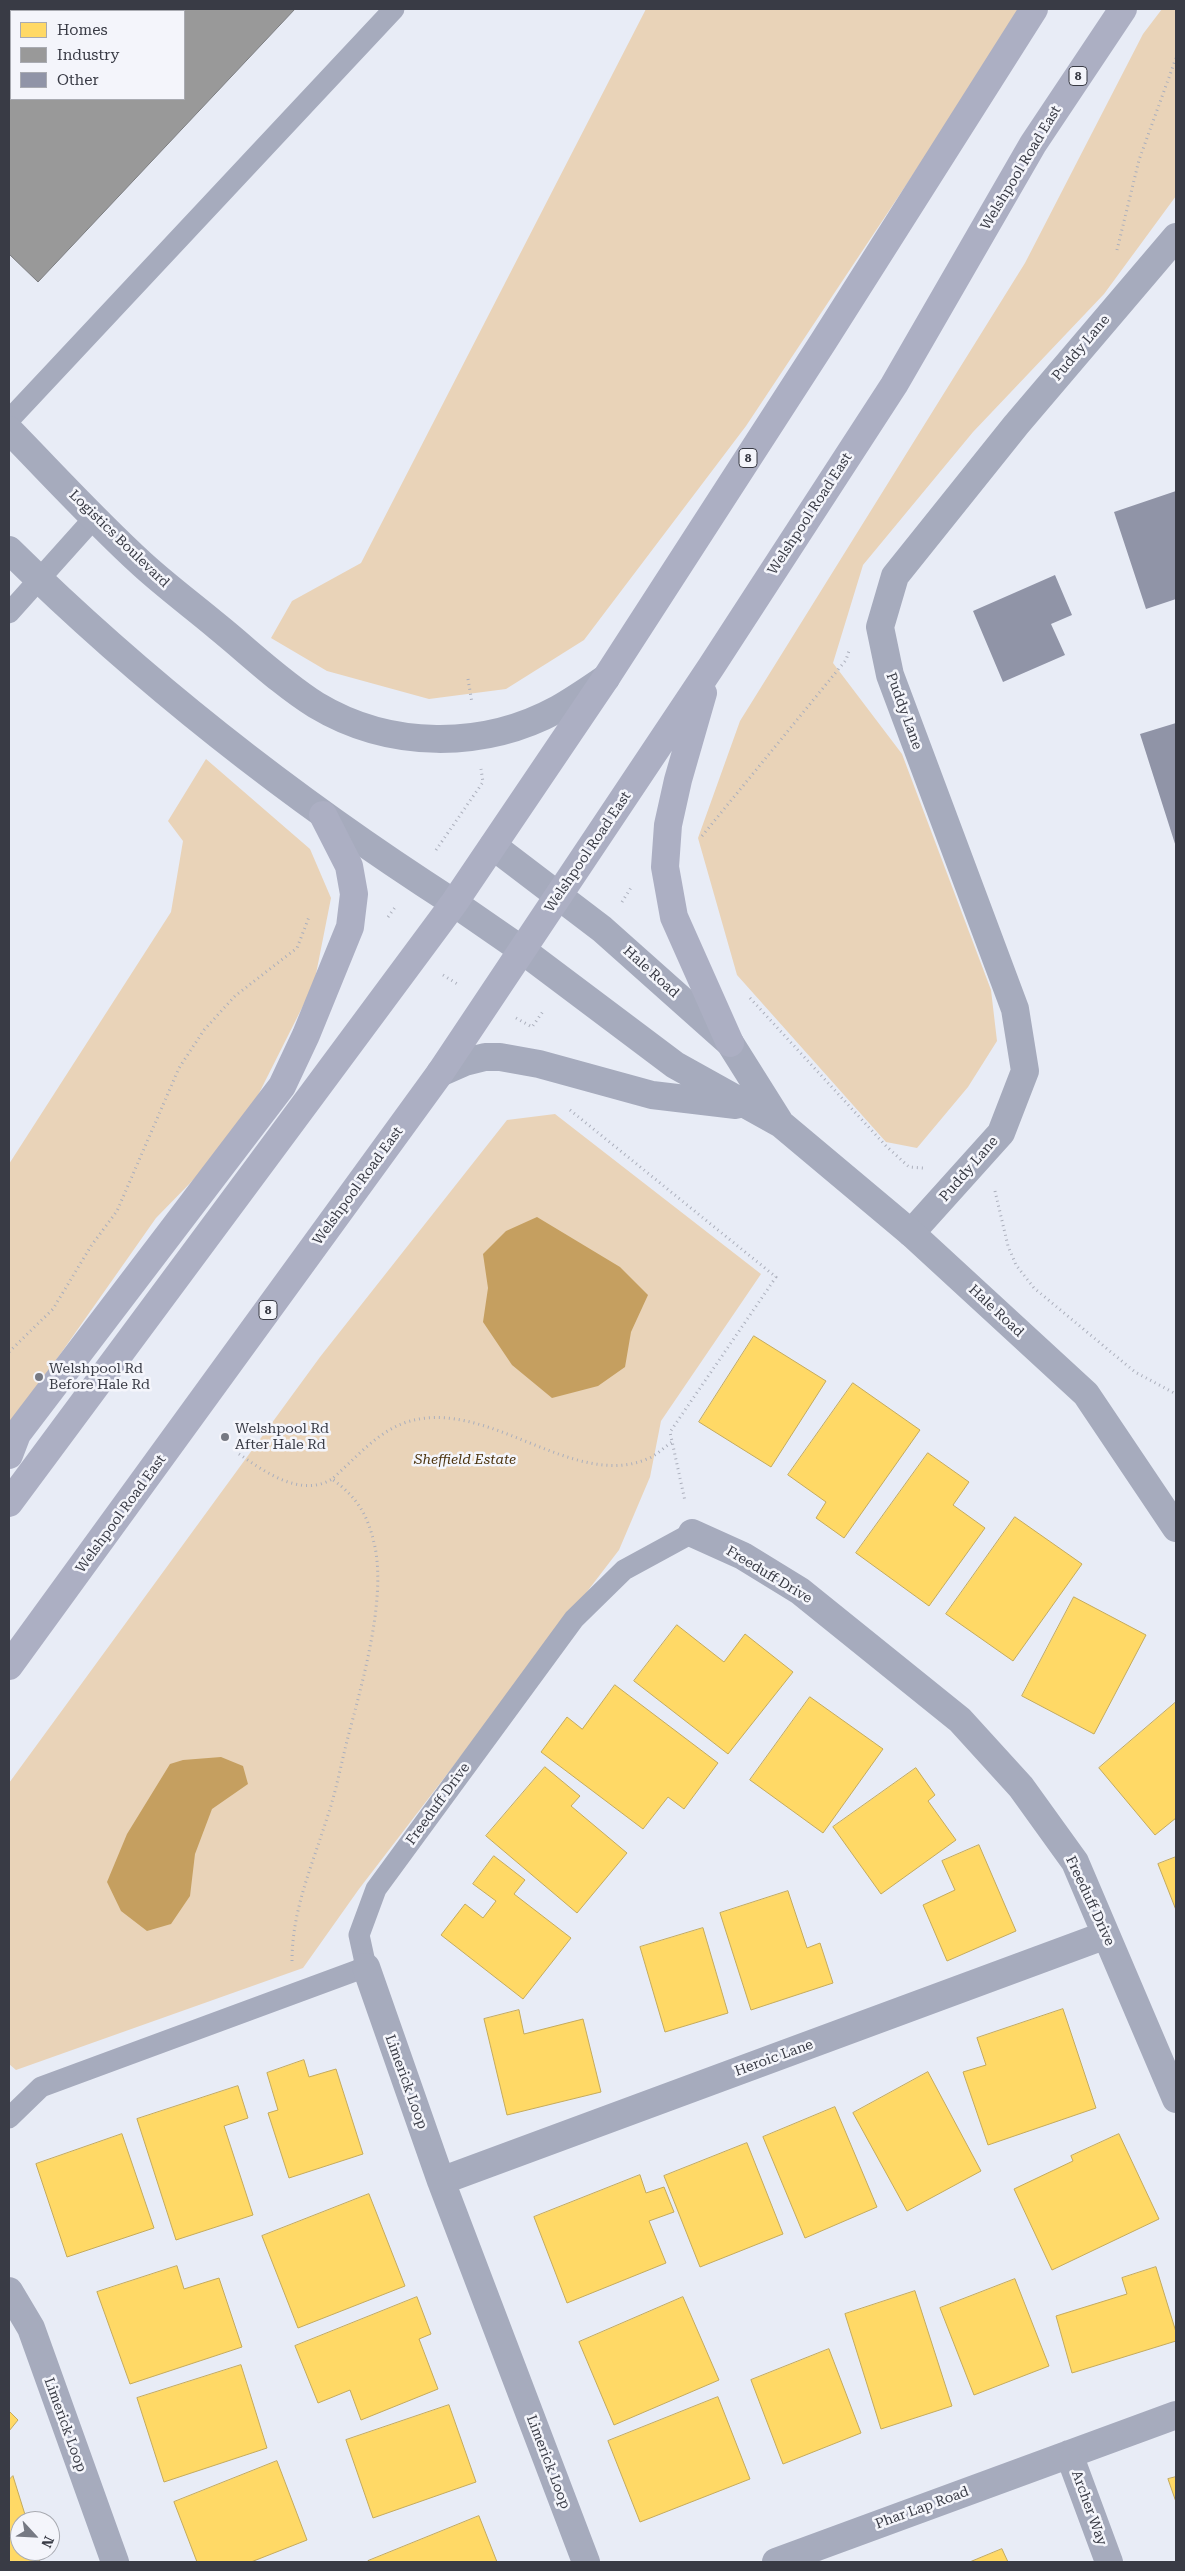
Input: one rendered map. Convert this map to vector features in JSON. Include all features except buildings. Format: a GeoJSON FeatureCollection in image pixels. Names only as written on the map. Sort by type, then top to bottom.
{"type":"FeatureCollection","features":[{"type":"Feature","properties":{"kind":"highway","name":"8"},"geometry":{"type":"LineString","coordinates":[[9,1503],[454,903],[606,678],[823,342],[1034,9]]}},
{"type":"Feature","properties":{"kind":"highway","name":"Welshpool Road East"},"geometry":{"type":"LineString","coordinates":[[9,1666],[440,1073],[711,667],[894,385],[1033,144],[1123,9]]}},
{"type":"Feature","properties":{"kind":"highway"},"geometry":{"type":"LineString","coordinates":[[711,667],[678,780],[668,824],[665,867],[674,917],[730,1043]]}},
{"type":"Feature","properties":{"kind":"highway"},"geometry":{"type":"LineString","coordinates":[[9,1455],[17,1434],[282,1086],[306,1035],[350,928],[354,894],[349,866],[323,815]]}},
{"type":"Feature","properties":{"kind":"street","name":"Puddy Lane"},"geometry":{"type":"LineString","coordinates":[[912,1233],[1001,1133],[1025,1071],[1015,1009],[890,675],[880,627],[895,576],[1016,425],[1176,237]]}},
{"type":"Feature","properties":{"kind":"street","name":"Logistics Boulevard"},"geometry":{"type":"LineString","coordinates":[[9,430],[143,565],[282,679],[315,704],[349,722],[376,732],[425,738],[459,739],[511,728],[557,710],[606,678]]}},
{"type":"Feature","properties":{"kind":"street"},"geometry":{"type":"LineString","coordinates":[[9,550],[39,580]]}},
{"type":"Feature","properties":{"kind":"street","name":"Hale Road"},"geometry":{"type":"LineString","coordinates":[[39,580],[77,616],[255,764],[323,815],[522,950],[674,1065],[781,1124],[912,1233],[1086,1394],[1176,1528]]}},
{"type":"Feature","properties":{"kind":"street","name":"Hale Road"},"geometry":{"type":"LineString","coordinates":[[493,846],[602,928],[730,1043],[781,1124]]}},
{"type":"Feature","properties":{"kind":"street"},"geometry":{"type":"LineString","coordinates":[[440,1073],[465,1062],[485,1057],[500,1057],[539,1064],[652,1095],[750,1107]]}},
{"type":"Feature","properties":{"kind":"street","name":"Freeduff Drive"},"geometry":{"type":"LineString","coordinates":[[692,1533],[743,1556],[800,1590],[960,1720],[1021,1787],[1075,1862],[1176,2099]]}},
{"type":"Feature","properties":{"kind":"street","name":"Heroic Lane"},"geometry":{"type":"LineString","coordinates":[[441,2181],[1106,1934]]}},
{"type":"Feature","properties":{"kind":"street","name":"Limerick Loop"},"geometry":{"type":"LineString","coordinates":[[366,1967],[441,2181],[586,2562]]}},
{"type":"Feature","properties":{"kind":"street","name":"Limerick Loop"},"geometry":{"type":"LineString","coordinates":[[9,2291],[30,2328],[115,2562]]}},
{"type":"Feature","properties":{"kind":"street"},"geometry":{"type":"LineString","coordinates":[[1069,2454],[1176,2415]]}},
{"type":"Feature","properties":{"kind":"street","name":"Phar Lap Road"},"geometry":{"type":"LineString","coordinates":[[776,2562],[1069,2454]]}},
{"type":"Feature","properties":{"kind":"street","name":"Archer Way"},"geometry":{"type":"LineString","coordinates":[[1069,2454],[1109,2562]]}},
{"type":"Feature","properties":{"kind":"lane"},"geometry":{"type":"LineString","coordinates":[[9,420],[394,9]]}},
{"type":"Feature","properties":{"kind":"lane"},"geometry":{"type":"LineString","coordinates":[[9,613],[95,517]]}},
{"type":"Feature","properties":{"kind":"lane","name":"Freeduff Drive"},"geometry":{"type":"LineString","coordinates":[[366,1967],[359,1935],[376,1889],[574,1619],[624,1570],[692,1533]]}},
{"type":"Feature","properties":{"kind":"lane"},"geometry":{"type":"LineString","coordinates":[[9,2118],[41,2087],[366,1967]]}},
{"type":"Feature","properties":{"kind":"path"},"geometry":{"type":"LineString","coordinates":[[9,1352],[53,1309],[91,1246],[117,1211],[179,1068],[204,1030],[235,996],[297,948],[309,917]]}},
{"type":"Feature","properties":{"kind":"path"},"geometry":{"type":"LineString","coordinates":[[565,1106],[776,1277],[670,1432],[692,1533]]}},
{"type":"Feature","properties":{"kind":"path"},"geometry":{"type":"LineString","coordinates":[[972,1166],[994,1190],[1008,1246],[1016,1265],[1034,1288],[1135,1372],[1176,1394]]}},
{"type":"Feature","properties":{"kind":"path"},"geometry":{"type":"LineString","coordinates":[[239,1454],[266,1472],[299,1485],[323,1485],[385,1432],[420,1419],[460,1420],[577,1460],[604,1464],[623,1465],[647,1459],[672,1442]]}},
{"type":"Feature","properties":{"kind":"path"},"geometry":{"type":"LineString","coordinates":[[297,1992],[292,1972],[292,1937],[297,1909],[328,1816],[366,1668],[378,1586],[375,1548],[364,1514],[352,1494],[332,1479]]}},
{"type":"Feature","properties":{"kind":"green space"},"geometry":{"type":"Polygon","coordinates":[[[646,9],[1023,9],[746,426],[584,640],[506,689],[429,699],[327,671],[271,638],[292,601],[361,563],[646,9]]]}},
{"type":"Feature","properties":{"kind":"green space"},"geometry":{"type":"Polygon","coordinates":[[[1162,9],[1176,9],[1176,196],[1104,294],[973,432],[863,565],[833,663],[902,754],[991,990],[997,1041],[968,1087],[917,1148],[886,1142],[737,975],[698,838],[740,721],[1025,263],[1143,34],[1162,9]]]}},
{"type":"Feature","properties":{"kind":"green space"},"geometry":{"type":"Polygon","coordinates":[[[206,759],[310,849],[331,898],[314,984],[239,1133],[156,1218],[9,1427],[9,1164],[171,912],[183,841],[168,821],[206,759]]]}},
{"type":"Feature","properties":{"kind":"green space","name":"Sheffield Estate"},"geometry":{"type":"Polygon","coordinates":[[[555,1114],[761,1274],[661,1421],[650,1477],[619,1550],[359,1889],[303,1968],[16,2070],[9,2064],[9,1783],[320,1357],[507,1120],[555,1114]]]}},
{"type":"Feature","properties":{"kind":"shaded area"},"geometry":{"type":"Polygon","coordinates":[[[537,1217],[620,1267],[648,1295],[631,1332],[625,1367],[598,1386],[552,1398],[512,1365],[483,1322],[488,1288],[483,1254],[506,1231],[537,1217]]]}},
{"type":"Feature","properties":{"kind":"shaded area"},"geometry":{"type":"Polygon","coordinates":[[[221,1757],[243,1766],[248,1784],[212,1809],[195,1854],[190,1896],[171,1924],[147,1931],[121,1911],[107,1882],[127,1834],[170,1764],[183,1760],[221,1757]]]}},
{"type":"Feature","properties":{"kind":"place","name":"Welshpool Rd Before Hale Rd"},"geometry":{"type":"Point","coordinates":[39,1377]}},
{"type":"Feature","properties":{"kind":"place","name":"Welshpool Rd After Hale Rd"},"geometry":{"type":"Point","coordinates":[225,1437]}}]}
